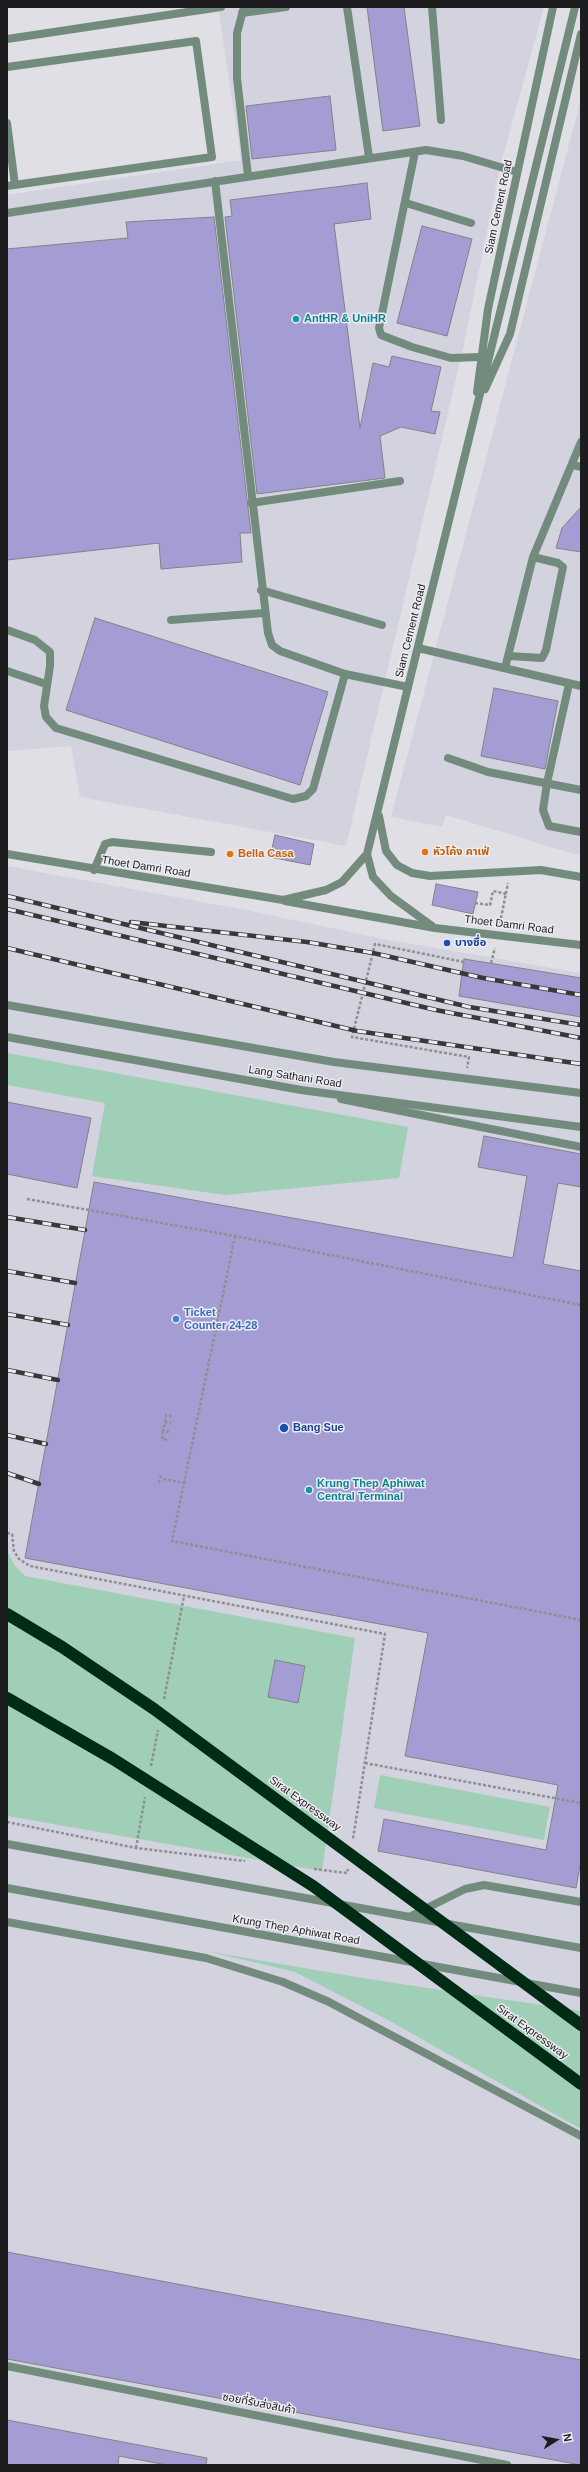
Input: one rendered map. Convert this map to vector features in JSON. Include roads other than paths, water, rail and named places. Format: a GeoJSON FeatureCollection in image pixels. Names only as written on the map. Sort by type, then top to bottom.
{"type":"FeatureCollection","features":[{"type":"Feature","properties":{"kind":"highway","name":"Sirat Expressway"},"geometry":{"type":"LineString","coordinates":[[7,1614],[62,1647],[154,1709],[581,2025]]}},
{"type":"Feature","properties":{"kind":"highway","name":"Sirat Expressway"},"geometry":{"type":"LineString","coordinates":[[7,1698],[113,1759],[312,1886],[581,2084]]}},
{"type":"Feature","properties":{"kind":"street"},"geometry":{"type":"LineString","coordinates":[[7,39],[180,11],[221,7]]}},
{"type":"Feature","properties":{"kind":"street"},"geometry":{"type":"LineString","coordinates":[[248,176],[237,78],[237,33],[243,10],[286,7]]}},
{"type":"Feature","properties":{"kind":"street"},"geometry":{"type":"LineString","coordinates":[[347,7],[369,157]]}},
{"type":"Feature","properties":{"kind":"street"},"geometry":{"type":"LineString","coordinates":[[432,7],[441,120]]}},
{"type":"Feature","properties":{"kind":"street","name":"Siam Cement Road"},"geometry":{"type":"LineString","coordinates":[[475,413],[480,357],[553,7]]}},
{"type":"Feature","properties":{"kind":"street","name":"Siam Cement Road"},"geometry":{"type":"LineString","coordinates":[[367,854],[475,413],[496,335],[575,7]]}},
{"type":"Feature","properties":{"kind":"street","name":"Siam Cement Road"},"geometry":{"type":"LineString","coordinates":[[479,400],[498,364],[510,334],[581,34]]}},
{"type":"Feature","properties":{"kind":"street"},"geometry":{"type":"LineString","coordinates":[[7,67],[196,41],[212,157],[11,186],[7,123]]}},
{"type":"Feature","properties":{"kind":"street"},"geometry":{"type":"LineString","coordinates":[[7,213],[369,157],[436,150],[518,172]]}},
{"type":"Feature","properties":{"kind":"street"},"geometry":{"type":"LineString","coordinates":[[415,152],[406,203],[380,317],[379,328],[382,335],[412,347],[451,358],[480,357]]}},
{"type":"Feature","properties":{"kind":"street"},"geometry":{"type":"LineString","coordinates":[[214,181],[261,590],[264,613],[272,645],[280,651],[345,674],[408,687]]}},
{"type":"Feature","properties":{"kind":"street"},"geometry":{"type":"LineString","coordinates":[[406,203],[471,223]]}},
{"type":"Feature","properties":{"kind":"street"},"geometry":{"type":"LineString","coordinates":[[505,668],[510,656],[534,557],[577,466],[581,442]]}},
{"type":"Feature","properties":{"kind":"street"},"geometry":{"type":"LineString","coordinates":[[251,503],[400,481]]}},
{"type":"Feature","properties":{"kind":"street"},"geometry":{"type":"LineString","coordinates":[[510,656],[542,658],[546,650],[563,567],[558,563],[534,557]]}},
{"type":"Feature","properties":{"kind":"street"},"geometry":{"type":"LineString","coordinates":[[261,590],[382,625]]}},
{"type":"Feature","properties":{"kind":"street"},"geometry":{"type":"LineString","coordinates":[[171,620],[264,613]]}},
{"type":"Feature","properties":{"kind":"street"},"geometry":{"type":"LineString","coordinates":[[7,630],[35,640],[50,652],[50,666],[46,684],[44,706],[46,717],[56,728],[293,799],[306,796],[313,789],[345,674]]}},
{"type":"Feature","properties":{"kind":"street"},"geometry":{"type":"LineString","coordinates":[[418,648],[581,686]]}},
{"type":"Feature","properties":{"kind":"street"},"geometry":{"type":"LineString","coordinates":[[7,671],[46,684]]}},
{"type":"Feature","properties":{"kind":"street"},"geometry":{"type":"LineString","coordinates":[[570,684],[547,783],[543,810],[549,826],[581,832]]}},
{"type":"Feature","properties":{"kind":"street"},"geometry":{"type":"LineString","coordinates":[[448,758],[488,772],[581,790]]}},
{"type":"Feature","properties":{"kind":"street"},"geometry":{"type":"LineString","coordinates":[[378,812],[386,851],[391,858],[404,869],[430,876],[541,870],[581,877]]}},
{"type":"Feature","properties":{"kind":"street"},"geometry":{"type":"LineString","coordinates":[[94,870],[105,844],[112,842],[211,852]]}},
{"type":"Feature","properties":{"kind":"street","name":"Thoet Damri Road"},"geometry":{"type":"LineString","coordinates":[[7,854],[94,870],[283,900],[435,928],[498,934],[581,945]]}},
{"type":"Feature","properties":{"kind":"street"},"geometry":{"type":"LineString","coordinates":[[367,854],[373,877],[386,891],[435,928]]}},
{"type":"Feature","properties":{"kind":"street","name":"Thoet Damri Road"},"geometry":{"type":"LineString","coordinates":[[283,900],[326,890],[342,882],[367,854]]}},
{"type":"Feature","properties":{"kind":"street","name":"Lang Sathani Road"},"geometry":{"type":"LineString","coordinates":[[7,1005],[334,1062],[581,1093]]}},
{"type":"Feature","properties":{"kind":"street","name":"Lang Sathani Road"},"geometry":{"type":"LineString","coordinates":[[7,1037],[301,1090],[581,1127]]}},
{"type":"Feature","properties":{"kind":"street"},"geometry":{"type":"LineString","coordinates":[[301,1090],[581,1147]]}},
{"type":"Feature","properties":{"kind":"street"},"geometry":{"type":"LineString","coordinates":[[7,1844],[581,1948]]}},
{"type":"Feature","properties":{"kind":"street"},"geometry":{"type":"LineString","coordinates":[[409,1917],[465,1889],[484,1885],[581,1902]]}},
{"type":"Feature","properties":{"kind":"street","name":"Krung Thep Aphiwat Road"},"geometry":{"type":"LineString","coordinates":[[7,1888],[581,1993]]}},
{"type":"Feature","properties":{"kind":"street"},"geometry":{"type":"LineString","coordinates":[[7,1922],[206,1958],[282,1982],[329,2002],[581,2136]]}},
{"type":"Feature","properties":{"kind":"street","name":"ซอยที่รับส่งสินค้า"},"geometry":{"type":"LineString","coordinates":[[7,2366],[507,2465]]}},
{"type":"Feature","properties":{"kind":"railway"},"geometry":{"type":"LineString","coordinates":[[7,896],[469,1007],[581,1025]]}},
{"type":"Feature","properties":{"kind":"railway"},"geometry":{"type":"LineString","coordinates":[[7,909],[436,1010],[581,1038]]}},
{"type":"Feature","properties":{"kind":"railway"},"geometry":{"type":"LineString","coordinates":[[131,922],[307,942],[373,953],[483,978],[581,995]]}},
{"type":"Feature","properties":{"kind":"railway"},"geometry":{"type":"LineString","coordinates":[[7,948],[357,1031],[581,1064]]}},
{"type":"Feature","properties":{"kind":"railway"},"geometry":{"type":"LineString","coordinates":[[7,1217],[85,1230]]}},
{"type":"Feature","properties":{"kind":"railway"},"geometry":{"type":"LineString","coordinates":[[7,1271],[75,1283]]}},
{"type":"Feature","properties":{"kind":"railway"},"geometry":{"type":"LineString","coordinates":[[7,1314],[68,1325]]}},
{"type":"Feature","properties":{"kind":"railway"},"geometry":{"type":"LineString","coordinates":[[7,1370],[58,1380]]}},
{"type":"Feature","properties":{"kind":"railway"},"geometry":{"type":"LineString","coordinates":[[7,1435],[46,1444]]}},
{"type":"Feature","properties":{"kind":"railway"},"geometry":{"type":"LineString","coordinates":[[7,1473],[39,1484]]}},
{"type":"Feature","properties":{"kind":"place","name":"AntHR & UniHR"},"geometry":{"type":"Point","coordinates":[296,319]}},
{"type":"Feature","properties":{"kind":"place","name":"หัวโค้ง คาเฟ่"},"geometry":{"type":"Point","coordinates":[425,852]}},
{"type":"Feature","properties":{"kind":"place","name":"Bella Casa"},"geometry":{"type":"Point","coordinates":[230,854]}},
{"type":"Feature","properties":{"kind":"place","name":"บางซื่อ"},"geometry":{"type":"Point","coordinates":[447,943]}},
{"type":"Feature","properties":{"kind":"place","name":"Ticket Counter 24-28"},"geometry":{"type":"Point","coordinates":[176,1319]}},
{"type":"Feature","properties":{"kind":"place","name":"Bang Sue"},"geometry":{"type":"Point","coordinates":[284,1428]}},
{"type":"Feature","properties":{"kind":"place","name":"Krung Thep Aphiwat Central Terminal"},"geometry":{"type":"Point","coordinates":[309,1490]}}]}
